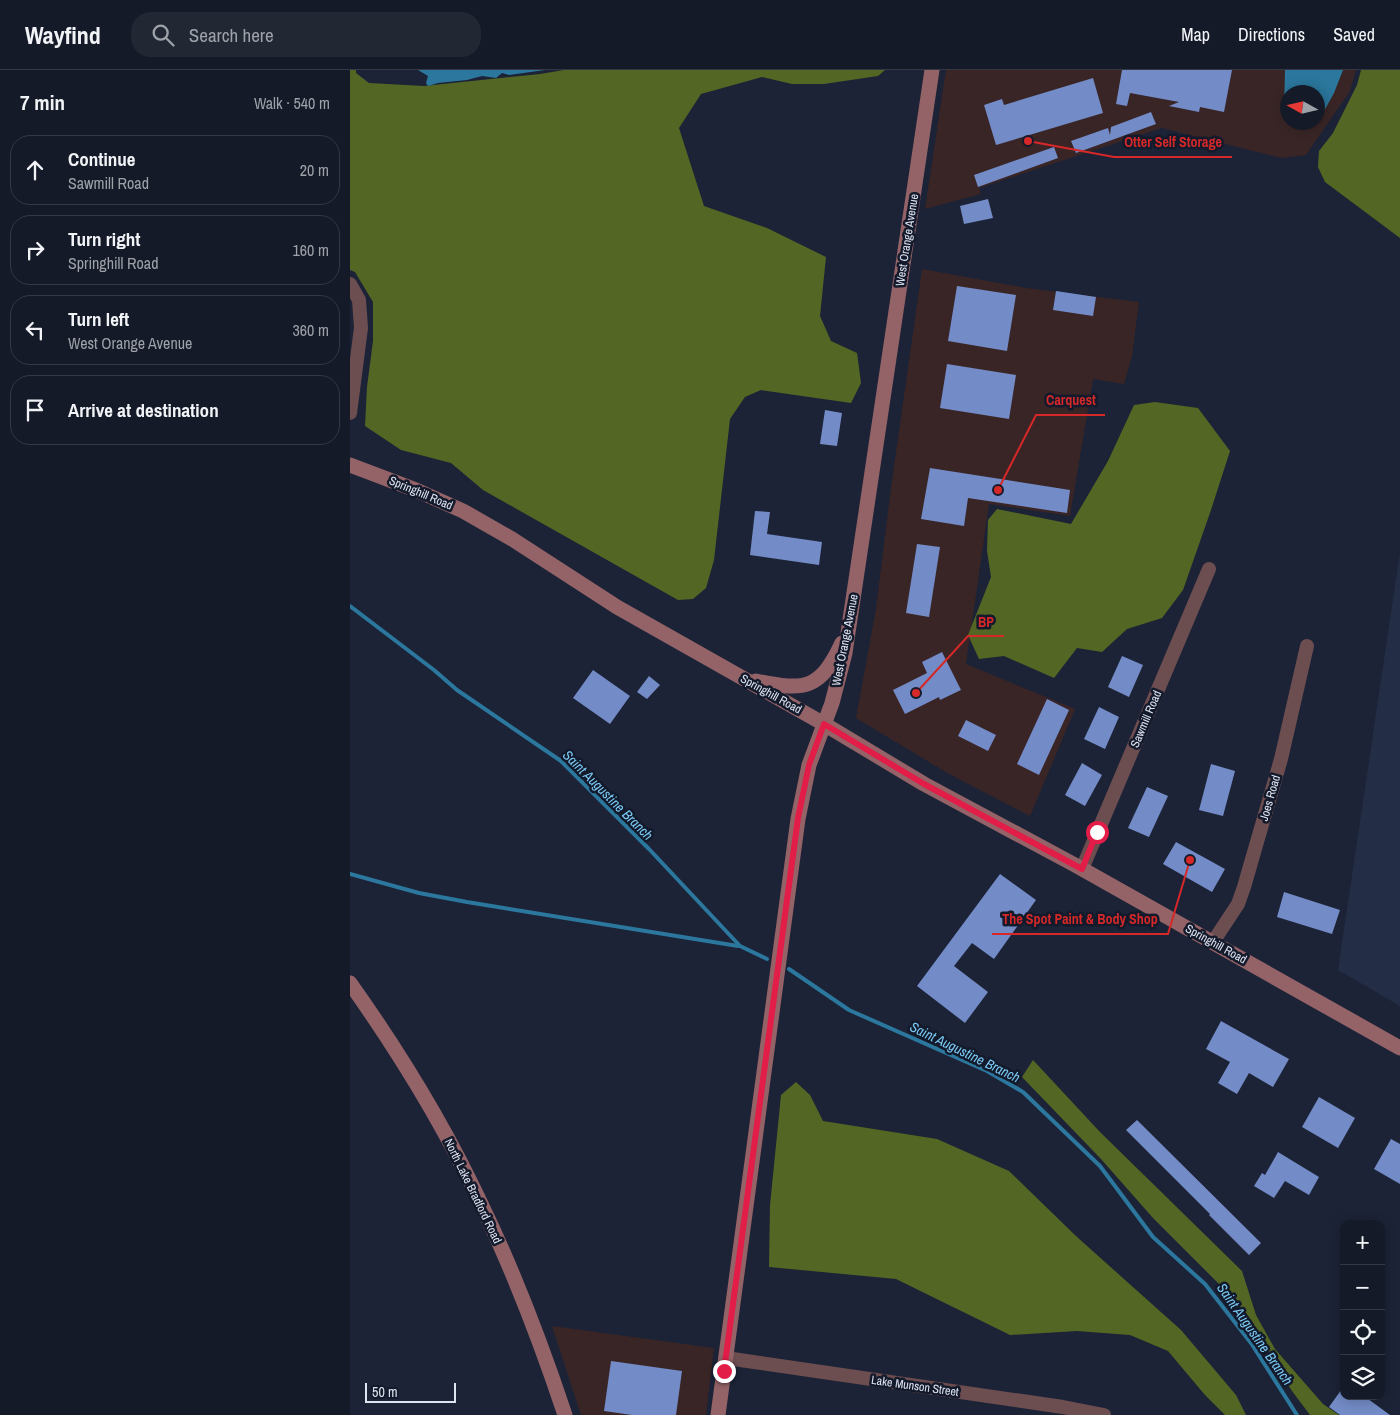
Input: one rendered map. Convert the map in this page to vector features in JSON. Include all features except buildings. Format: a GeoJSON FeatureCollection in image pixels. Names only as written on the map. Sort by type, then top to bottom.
{"type":"FeatureCollection","features":[{"type":"Feature","properties":{"kind":"main road","name":"West Orange Avenue"},"geometry":{"type":"LineString","coordinates":[[718,1415],[775,985],[803,792],[809,765],[840,676],[849,626],[932,70]]}},
{"type":"Feature","properties":{"kind":"main road","name":"Springhill Road"},"geometry":{"type":"LineString","coordinates":[[350,465],[416,490],[463,511],[512,539],[618,607],[824,724],[924,784],[1082,869],[1400,1048]]}},
{"type":"Feature","properties":{"kind":"main road"},"geometry":{"type":"LineString","coordinates":[[743,678],[785,686],[797,687],[808,685],[817,680],[830,664],[849,626]]}},
{"type":"Feature","properties":{"kind":"main road","name":"North Lake Bradford Road"},"geometry":{"type":"LineString","coordinates":[[350,983],[403,1062],[481,1203],[529,1316],[565,1415]]}},
{"type":"Feature","properties":{"kind":"street"},"geometry":{"type":"LineString","coordinates":[[350,284],[359,300],[361,328],[350,413]]}},
{"type":"Feature","properties":{"kind":"street","name":"Sawmill Road"},"geometry":{"type":"LineString","coordinates":[[1082,869],[1209,569]]}},
{"type":"Feature","properties":{"kind":"street","name":"Joes Road"},"geometry":{"type":"LineString","coordinates":[[1213,942],[1238,904],[1244,887],[1281,759],[1307,646]]}},
{"type":"Feature","properties":{"kind":"street","name":"Lake Munson Street"},"geometry":{"type":"LineString","coordinates":[[726,1358],[1063,1407],[1104,1415]]}},
{"type":"Feature","properties":{"kind":"shaded area"},"geometry":{"type":"Polygon","coordinates":[[[946,70],[1356,70],[1350,91],[1325,127],[1325,85],[1280,85],[1280,130],[1323,130],[1306,155],[1281,158],[1162,128],[979,188],[981,194],[925,209],[946,70]]]}},
{"type":"Feature","properties":{"kind":"shaded area"},"geometry":{"type":"Polygon","coordinates":[[[922,269],[1026,288],[1139,302],[1132,356],[1124,384],[1093,379],[1070,516],[989,504],[966,664],[1075,709],[1030,816],[949,774],[856,718],[876,609],[922,269]]]}},
{"type":"Feature","properties":{"kind":"shaded area"},"geometry":{"type":"Polygon","coordinates":[[[1400,552],[1400,1006],[1338,970],[1400,552]]]}},
{"type":"Feature","properties":{"kind":"shaded area"},"geometry":{"type":"Polygon","coordinates":[[[552,1326],[714,1348],[706,1415],[581,1415],[552,1326]]]}},
{"type":"Feature","properties":{"kind":"green space"},"geometry":{"type":"Polygon","coordinates":[[[350,70],[356,70],[356,73],[369,83],[424,86],[564,70],[885,70],[878,76],[824,84],[792,84],[762,77],[701,94],[679,128],[704,206],[767,228],[826,257],[820,316],[831,341],[857,353],[861,383],[851,403],[761,390],[745,397],[730,419],[714,560],[706,588],[693,599],[678,600],[483,490],[451,463],[401,450],[365,426],[367,387],[373,341],[373,302],[355,272],[350,270],[350,70]]]}},
{"type":"Feature","properties":{"kind":"green space"},"geometry":{"type":"Polygon","coordinates":[[[1361,70],[1400,70],[1400,238],[1325,182],[1318,167],[1319,151],[1333,133],[1357,85],[1361,70]]]}},
{"type":"Feature","properties":{"kind":"green space"},"geometry":{"type":"Polygon","coordinates":[[[1155,402],[1198,408],[1230,451],[1183,590],[1162,618],[1127,629],[1102,652],[1077,648],[1054,678],[1004,656],[979,659],[968,635],[991,577],[987,551],[988,520],[997,509],[1071,524],[1108,461],[1134,405],[1155,402]]]}},
{"type":"Feature","properties":{"kind":"green space"},"geometry":{"type":"Polygon","coordinates":[[[1033,1060],[1100,1132],[1242,1271],[1256,1315],[1275,1349],[1323,1404],[1339,1415],[1310,1415],[1292,1391],[1234,1299],[1153,1218],[1101,1159],[1022,1077],[1033,1060]]]}},
{"type":"Feature","properties":{"kind":"green space"},"geometry":{"type":"Polygon","coordinates":[[[796,1082],[810,1095],[823,1121],[937,1139],[1009,1171],[1077,1237],[1181,1330],[1236,1395],[1246,1415],[1225,1415],[1205,1395],[1168,1351],[1130,1335],[1077,1331],[1010,1335],[896,1279],[769,1267],[770,1205],[781,1095],[796,1082]]]}},
{"type":"Feature","properties":{"kind":"water"},"geometry":{"type":"Polygon","coordinates":[[[418,70],[545,70],[509,75],[502,73],[496,78],[482,76],[428,86],[426,83],[428,76],[418,70]]]}},
{"type":"Feature","properties":{"kind":"water"},"geometry":{"type":"Polygon","coordinates":[[[1285,70],[1343,70],[1325,109],[1325,85],[1285,85],[1285,70]]]}},
{"type":"Feature","properties":{"kind":"waterway","name":"Saint Augustine Branch"},"geometry":{"type":"LineString","coordinates":[[350,606],[434,670],[457,690],[561,761],[649,849],[740,946],[767,959]]}},
{"type":"Feature","properties":{"kind":"waterway"},"geometry":{"type":"LineString","coordinates":[[350,874],[419,893],[467,902],[738,946]]}},
{"type":"Feature","properties":{"kind":"waterway","name":"Saint Augustine Branch"},"geometry":{"type":"LineString","coordinates":[[789,969],[849,1010],[987,1071],[1023,1092],[1100,1166],[1153,1237],[1205,1284],[1251,1343],[1297,1415]]}},
{"type":"Feature","properties":{"kind":"place","name":"Otter Self Storage"},"geometry":{"type":"Point","coordinates":[1028,141]}},
{"type":"Feature","properties":{"kind":"place","name":"Carquest"},"geometry":{"type":"Point","coordinates":[998,490]}},
{"type":"Feature","properties":{"kind":"place","name":"BP"},"geometry":{"type":"Point","coordinates":[916,693]}},
{"type":"Feature","properties":{"kind":"place","name":"The Spot Paint & Body Shop"},"geometry":{"type":"Point","coordinates":[1190,860]}},
{"type":"Feature","properties":{"kind":"route"},"geometry":{"type":"LineString","coordinates":[[724,1371],[798,818],[809,765],[824,724],[924,784],[1082,869],[1097,832]]}}]}
